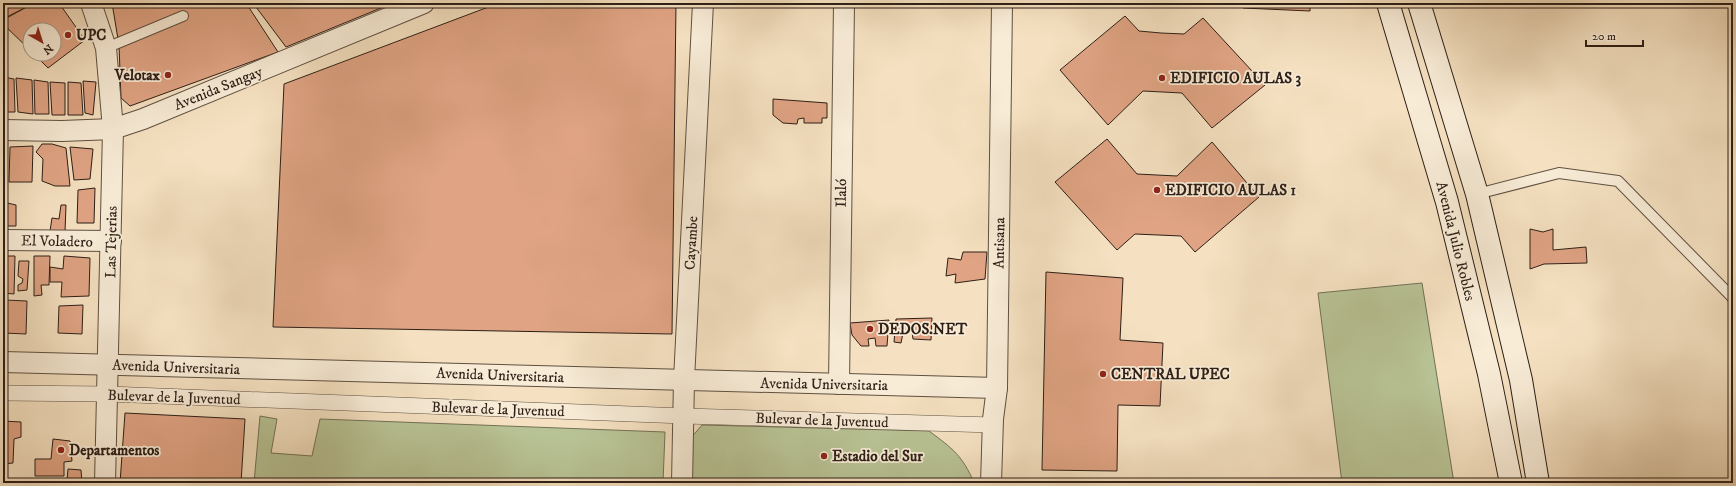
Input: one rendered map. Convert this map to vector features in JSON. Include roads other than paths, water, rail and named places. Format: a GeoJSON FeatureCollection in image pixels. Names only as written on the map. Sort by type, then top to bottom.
{"type":"FeatureCollection","features":[{"type":"Feature","properties":{"kind":"main road","name":"Avenida Julio Robles"},"geometry":{"type":"LineString","coordinates":[[1388,3],[1447,202],[1489,374],[1511,483]]}},
{"type":"Feature","properties":{"kind":"main road","name":"Avenida Julio Robles"},"geometry":{"type":"LineString","coordinates":[[1419,3],[1477,194],[1521,380],[1538,483]]}},
{"type":"Feature","properties":{"kind":"street","name":"Las Tejerias"},"geometry":{"type":"LineString","coordinates":[[91,3],[106,48],[113,129],[105,483]]}},
{"type":"Feature","properties":{"kind":"street","name":"Avenida Sangay"},"geometry":{"type":"LineString","coordinates":[[3,130],[62,131],[113,129],[143,119],[424,3]]}},
{"type":"Feature","properties":{"kind":"street","name":"Cayambe"},"geometry":{"type":"LineString","coordinates":[[682,483],[684,380],[703,3]]}},
{"type":"Feature","properties":{"kind":"street","name":"Ilaló"},"geometry":{"type":"LineString","coordinates":[[839,384],[844,3]]}},
{"type":"Feature","properties":{"kind":"street","name":"Antisana"},"geometry":{"type":"LineString","coordinates":[[991,483],[993,425],[997,388],[1002,3]]}},
{"type":"Feature","properties":{"kind":"street","name":"El Voladero"},"geometry":{"type":"LineString","coordinates":[[3,240],[111,241]]}},
{"type":"Feature","properties":{"kind":"street","name":"Avenida Universitaria"},"geometry":{"type":"LineString","coordinates":[[3,362],[997,388]]}},
{"type":"Feature","properties":{"kind":"street","name":"Bulevar de la Juventud"},"geometry":{"type":"LineString","coordinates":[[3,393],[108,394],[684,416],[993,425]]}},
{"type":"Feature","properties":{"kind":"lane"},"geometry":{"type":"LineString","coordinates":[[106,48],[183,16]]}},
{"type":"Feature","properties":{"kind":"lane"},"geometry":{"type":"LineString","coordinates":[[1477,194],[1559,173],[1618,181],[1733,298]]}},
{"type":"Feature","properties":{"kind":"place","name":"UPC"},"geometry":{"type":"Point","coordinates":[68,35]}},
{"type":"Feature","properties":{"kind":"place","name":"Velotax"},"geometry":{"type":"Point","coordinates":[168,75]}},
{"type":"Feature","properties":{"kind":"place","name":"EDIFICIO AULAS 3"},"geometry":{"type":"Point","coordinates":[1162,78]}},
{"type":"Feature","properties":{"kind":"place","name":"EDIFICIO AULAS 1"},"geometry":{"type":"Point","coordinates":[1157,190]}},
{"type":"Feature","properties":{"kind":"place","name":"DEDOS.NET"},"geometry":{"type":"Point","coordinates":[870,329]}},
{"type":"Feature","properties":{"kind":"place","name":"CENTRAL UPEC"},"geometry":{"type":"Point","coordinates":[1103,374]}},
{"type":"Feature","properties":{"kind":"place","name":"Departamentos"},"geometry":{"type":"Point","coordinates":[61,450]}},
{"type":"Feature","properties":{"kind":"place","name":"Estadio del Sur"},"geometry":{"type":"Point","coordinates":[824,456]}}]}
